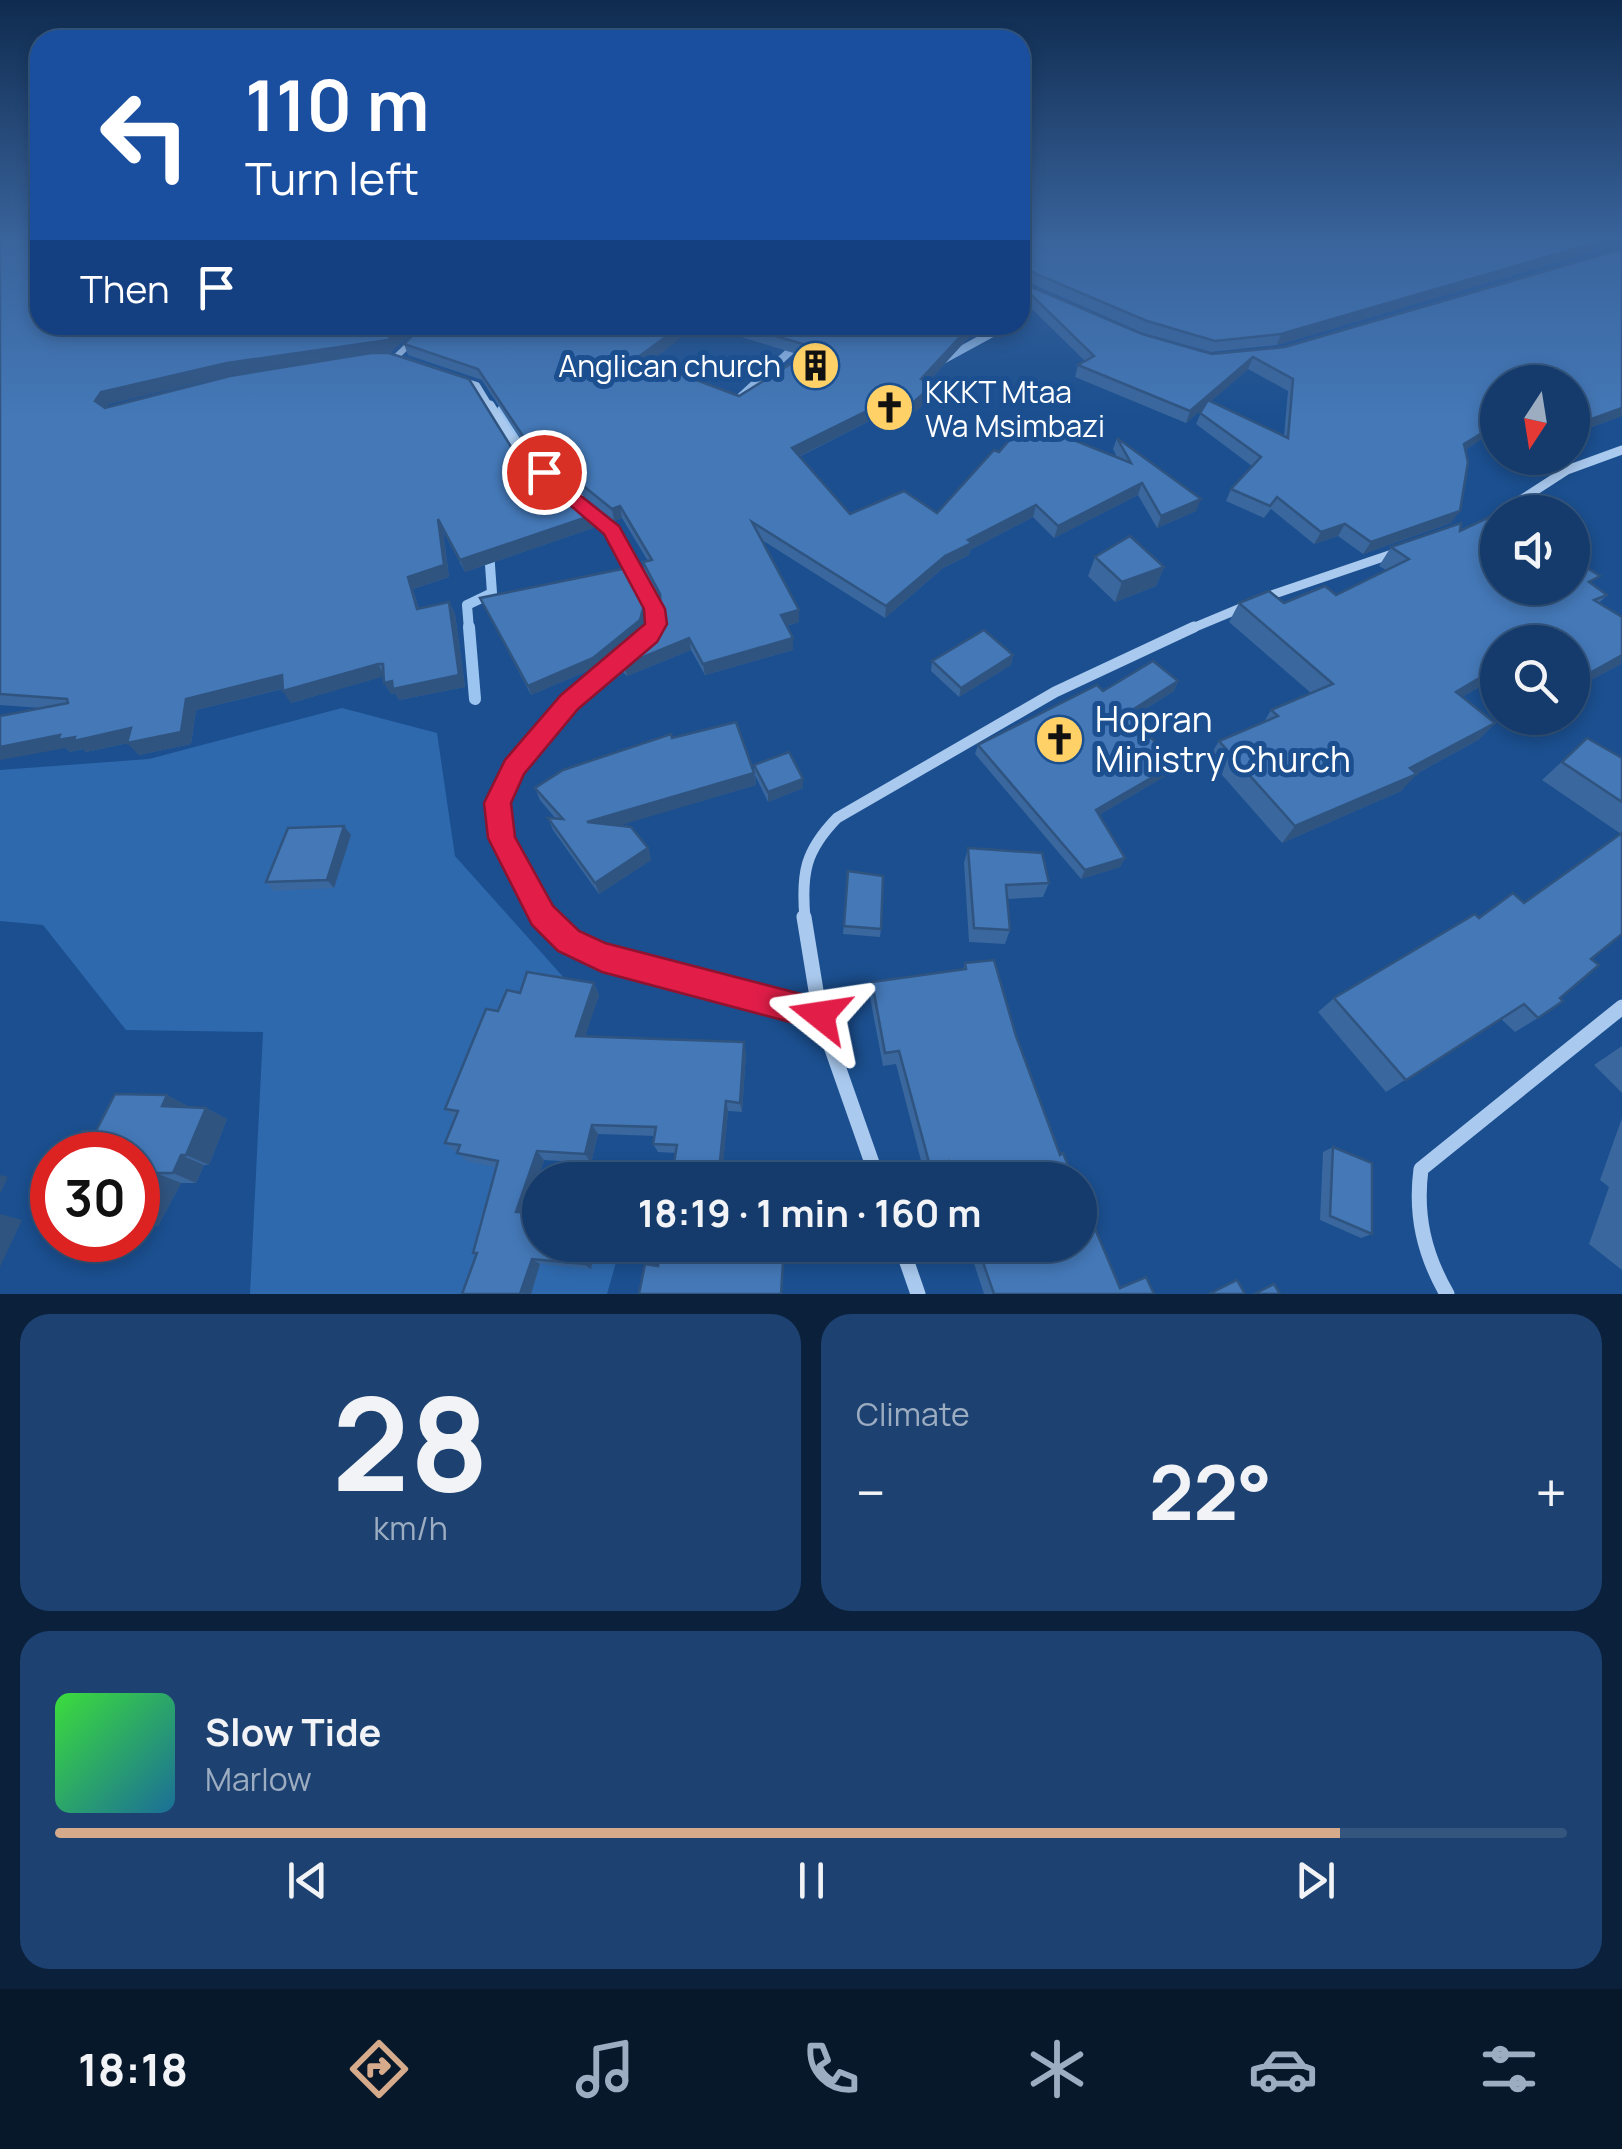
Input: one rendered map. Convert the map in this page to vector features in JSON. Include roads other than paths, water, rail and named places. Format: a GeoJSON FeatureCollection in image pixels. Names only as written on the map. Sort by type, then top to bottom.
{"type":"FeatureCollection","features":[{"type":"Feature","properties":{"kind":"street"},"geometry":{"type":"LineString","coordinates":[[412,364],[390,358],[417,335]]}},
{"type":"Feature","properties":{"kind":"street"},"geometry":{"type":"LineString","coordinates":[[444,374],[477,385],[522,456],[612,530],[654,609],[656,624],[650,636],[570,702],[514,767],[498,803],[501,838],[542,916],[569,941],[602,957],[820,1015]]}},
{"type":"Feature","properties":{"kind":"street"},"geometry":{"type":"LineString","coordinates":[[1529,495],[1567,470],[1622,450]]}},
{"type":"Feature","properties":{"kind":"street"},"geometry":{"type":"LineString","coordinates":[[872,1162],[820,1015],[804,914],[806,868],[814,842],[838,818],[1055,692],[1132,653],[1267,597],[1414,546]]}},
{"type":"Feature","properties":{"kind":"street"},"geometry":{"type":"LineString","coordinates":[[1447,1294],[1431,1266],[1420,1233],[1416,1197],[1421,1169],[1622,1007]]}},
{"type":"Feature","properties":{"kind":"street"},"geometry":{"type":"LineString","coordinates":[[907,1262],[918,1294]]}},
{"type":"Feature","properties":{"kind":"waterway"},"geometry":{"type":"LineString","coordinates":[[941,361],[989,335]]}},
{"type":"Feature","properties":{"kind":"waterway"},"geometry":{"type":"LineString","coordinates":[[733,404],[800,342]]}},
{"type":"Feature","properties":{"kind":"waterway"},"geometry":{"type":"LineString","coordinates":[[502,410],[536,465],[578,495]]}},
{"type":"Feature","properties":{"kind":"waterway"},"geometry":{"type":"LineString","coordinates":[[469,630],[467,605],[492,593],[489,551]]}},
{"type":"Feature","properties":{"kind":"waterway"},"geometry":{"type":"LineString","coordinates":[[469,627],[475,699]]}},
{"type":"Feature","properties":{"kind":"place","name":"Anglican church"},"geometry":{"type":"Point","coordinates":[816,365]}},
{"type":"Feature","properties":{"kind":"place","name":"KKKT Mtaa Wa Msimbazi"},"geometry":{"type":"Point","coordinates":[890,408]}},
{"type":"Feature","properties":{"kind":"place","name":"Hopran Ministry Church"},"geometry":{"type":"Point","coordinates":[1060,739]}}]}
